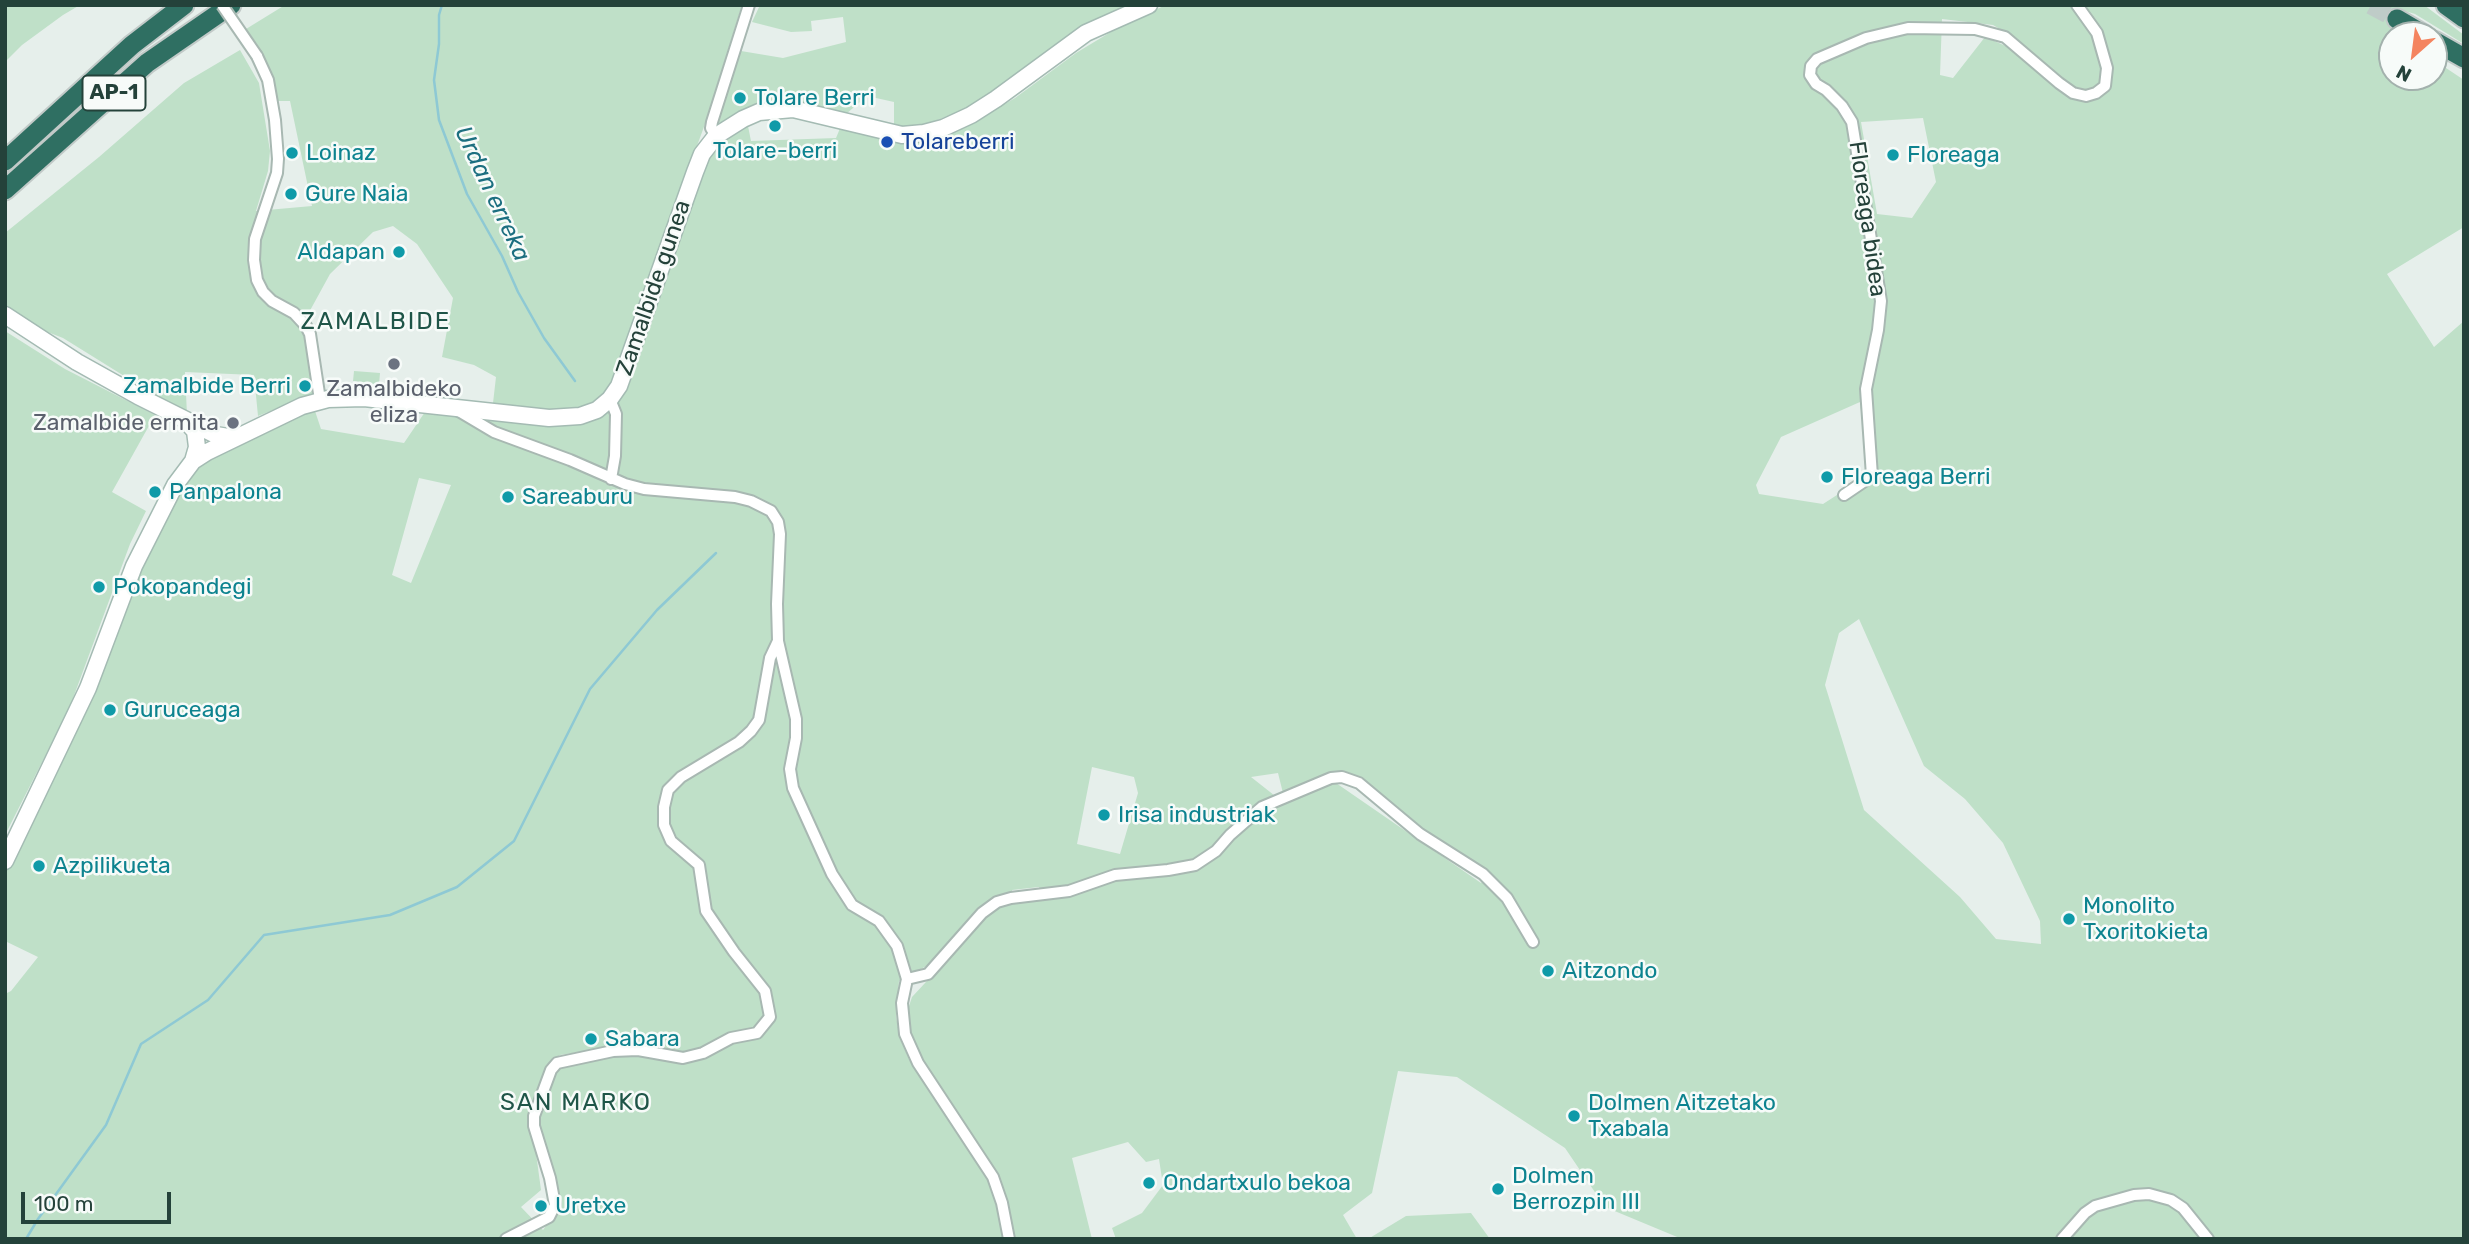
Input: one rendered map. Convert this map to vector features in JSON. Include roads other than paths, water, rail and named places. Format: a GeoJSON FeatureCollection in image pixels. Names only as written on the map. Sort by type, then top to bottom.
{"type":"FeatureCollection","features":[{"type":"Feature","properties":{"kind":"highway","name":"AP-1"},"geometry":{"type":"LineString","coordinates":[[5,160],[132,45],[184,5]]}},
{"type":"Feature","properties":{"kind":"highway","name":"AP-1"},"geometry":{"type":"LineString","coordinates":[[5,190],[147,63],[230,5]]}},
{"type":"Feature","properties":{"kind":"highway"},"geometry":{"type":"LineString","coordinates":[[2446,5],[2464,18]]}},
{"type":"Feature","properties":{"kind":"highway"},"geometry":{"type":"LineString","coordinates":[[2448,49],[2464,58]]}},
{"type":"Feature","properties":{"kind":"street"},"geometry":{"type":"LineString","coordinates":[[222,5],[257,56],[268,80],[273,106],[277,173],[255,239],[257,280],[272,301],[294,313],[306,326],[310,334],[320,400]]}},
{"type":"Feature","properties":{"kind":"street","name":"Zamalbide gunea"},"geometry":{"type":"LineString","coordinates":[[716,136],[711,128],[712,122],[749,5]]}},
{"type":"Feature","properties":{"kind":"street","name":"Zamalbide gunea"},"geometry":{"type":"LineString","coordinates":[[193,461],[302,405],[320,400],[364,398],[549,418],[570,418],[590,413],[610,399],[622,378],[695,172],[702,154],[716,136],[743,119],[759,113],[793,109],[902,135],[924,134],[971,115],[1086,33],[1149,5]]}},
{"type":"Feature","properties":{"kind":"street","name":"Floreaga bidea"},"geometry":{"type":"LineString","coordinates":[[1844,495],[1872,476],[1866,389],[1881,301],[1852,122],[1842,106],[1816,84],[1810,75],[1811,66],[1817,59],[1866,38],[1908,29],[1975,29],[2005,37],[2059,83],[2073,93],[2086,96],[2105,86],[2107,68],[2097,33],[2077,5]]}},
{"type":"Feature","properties":{"kind":"street"},"geometry":{"type":"LineString","coordinates":[[5,315],[77,362],[190,426],[228,441]]}},
{"type":"Feature","properties":{"kind":"street"},"geometry":{"type":"LineString","coordinates":[[610,399],[616,414],[615,456],[611,479]]}},
{"type":"Feature","properties":{"kind":"street"},"geometry":{"type":"LineString","coordinates":[[452,407],[494,432],[570,460],[611,479],[644,489],[735,497],[771,511],[778,522],[780,534],[776,604],[778,641],[796,719],[796,738],[790,769],[793,788],[832,874],[852,905],[878,921],[897,946],[907,979],[902,1003],[905,1034],[918,1063],[993,1177],[1002,1203],[1009,1239]]}},
{"type":"Feature","properties":{"kind":"street"},"geometry":{"type":"LineString","coordinates":[[5,861],[88,688],[134,566],[175,485],[193,461],[197,447],[190,426]]}},
{"type":"Feature","properties":{"kind":"street"},"geometry":{"type":"LineString","coordinates":[[506,1239],[549,1217],[555,1205],[550,1178],[534,1126],[534,1116],[551,1070],[557,1063],[613,1051],[638,1050],[683,1058],[703,1053],[731,1038],[757,1033],[770,1017],[765,991],[706,911],[699,865],[671,841],[664,825],[664,807],[668,790],[681,777],[739,742],[759,720],[770,658],[778,641]]}},
{"type":"Feature","properties":{"kind":"street"},"geometry":{"type":"LineString","coordinates":[[907,979],[928,974],[982,913],[997,902],[1069,891],[1115,875],[1195,865],[1216,851],[1262,807],[1331,778],[1342,777],[1359,783],[1420,834],[1483,874],[1507,898],[1533,942]]}},
{"type":"Feature","properties":{"kind":"street"},"geometry":{"type":"LineString","coordinates":[[2062,1239],[2085,1213],[2095,1206],[2134,1195],[2148,1194],[2171,1200],[2183,1208],[2208,1239]]}},
{"type":"Feature","properties":{"kind":"waterway","name":"Urdan erreka"},"geometry":{"type":"LineString","coordinates":[[442,5],[434,80],[439,120],[467,194],[502,256],[518,292],[544,338],[575,381]]}},
{"type":"Feature","properties":{"kind":"waterway"},"geometry":{"type":"LineString","coordinates":[[26,1239],[106,1125],[141,1044],[208,1000],[264,935],[390,915],[457,887],[514,841],[590,689],[657,610],[716,553]]}},
{"type":"Feature","properties":{"kind":"tunnel"},"geometry":{"type":"LineString","coordinates":[[2371,5],[2397,19]]}},
{"type":"Feature","properties":{"kind":"place","name":"Tolare Berri"},"geometry":{"type":"Point","coordinates":[740,98]}},
{"type":"Feature","properties":{"kind":"place","name":"Tolare-berri"},"geometry":{"type":"Point","coordinates":[775,126]}},
{"type":"Feature","properties":{"kind":"place","name":"Tolareberri"},"geometry":{"type":"Point","coordinates":[887,142]}},
{"type":"Feature","properties":{"kind":"place","name":"Loinaz"},"geometry":{"type":"Point","coordinates":[292,153]}},
{"type":"Feature","properties":{"kind":"place","name":"Floreaga"},"geometry":{"type":"Point","coordinates":[1893,155]}},
{"type":"Feature","properties":{"kind":"place","name":"Gure Naia"},"geometry":{"type":"Point","coordinates":[291,194]}},
{"type":"Feature","properties":{"kind":"place","name":"Aldapan"},"geometry":{"type":"Point","coordinates":[399,252]}},
{"type":"Feature","properties":{"kind":"place","name":"Zamalbideko eliza"},"geometry":{"type":"Point","coordinates":[394,364]}},
{"type":"Feature","properties":{"kind":"place","name":"Zamalbide Berri"},"geometry":{"type":"Point","coordinates":[305,386]}},
{"type":"Feature","properties":{"kind":"place","name":"Zamalbide ermita"},"geometry":{"type":"Point","coordinates":[233,423]}},
{"type":"Feature","properties":{"kind":"place","name":"Floreaga Berri"},"geometry":{"type":"Point","coordinates":[1827,477]}},
{"type":"Feature","properties":{"kind":"place","name":"Panpalona"},"geometry":{"type":"Point","coordinates":[155,492]}},
{"type":"Feature","properties":{"kind":"place","name":"Sareaburu"},"geometry":{"type":"Point","coordinates":[508,497]}},
{"type":"Feature","properties":{"kind":"place","name":"Pokopandegi"},"geometry":{"type":"Point","coordinates":[99,587]}},
{"type":"Feature","properties":{"kind":"place","name":"Guruceaga"},"geometry":{"type":"Point","coordinates":[110,710]}},
{"type":"Feature","properties":{"kind":"place","name":"Irisa industriak"},"geometry":{"type":"Point","coordinates":[1104,815]}},
{"type":"Feature","properties":{"kind":"place","name":"Azpilikueta"},"geometry":{"type":"Point","coordinates":[39,866]}},
{"type":"Feature","properties":{"kind":"place","name":"Monolito Txoritokieta"},"geometry":{"type":"Point","coordinates":[2069,919]}},
{"type":"Feature","properties":{"kind":"place","name":"Aitzondo"},"geometry":{"type":"Point","coordinates":[1548,971]}},
{"type":"Feature","properties":{"kind":"place","name":"Sabara"},"geometry":{"type":"Point","coordinates":[591,1039]}},
{"type":"Feature","properties":{"kind":"place","name":"Dolmen Aitzetako Txabala"},"geometry":{"type":"Point","coordinates":[1574,1116]}},
{"type":"Feature","properties":{"kind":"place","name":"Ondartxulo bekoa"},"geometry":{"type":"Point","coordinates":[1149,1183]}},
{"type":"Feature","properties":{"kind":"place","name":"Dolmen Berrozpin III"},"geometry":{"type":"Point","coordinates":[1498,1189]}},
{"type":"Feature","properties":{"kind":"place","name":"Uretxe"},"geometry":{"type":"Point","coordinates":[541,1206]}},
{"type":"Feature","properties":{"kind":"district","name":"ZAMALBIDE"},"geometry":{"type":"Point","coordinates":[376,322]}},
{"type":"Feature","properties":{"kind":"district","name":"SAN MARKO"},"geometry":{"type":"Point","coordinates":[576,1103]}}]}
